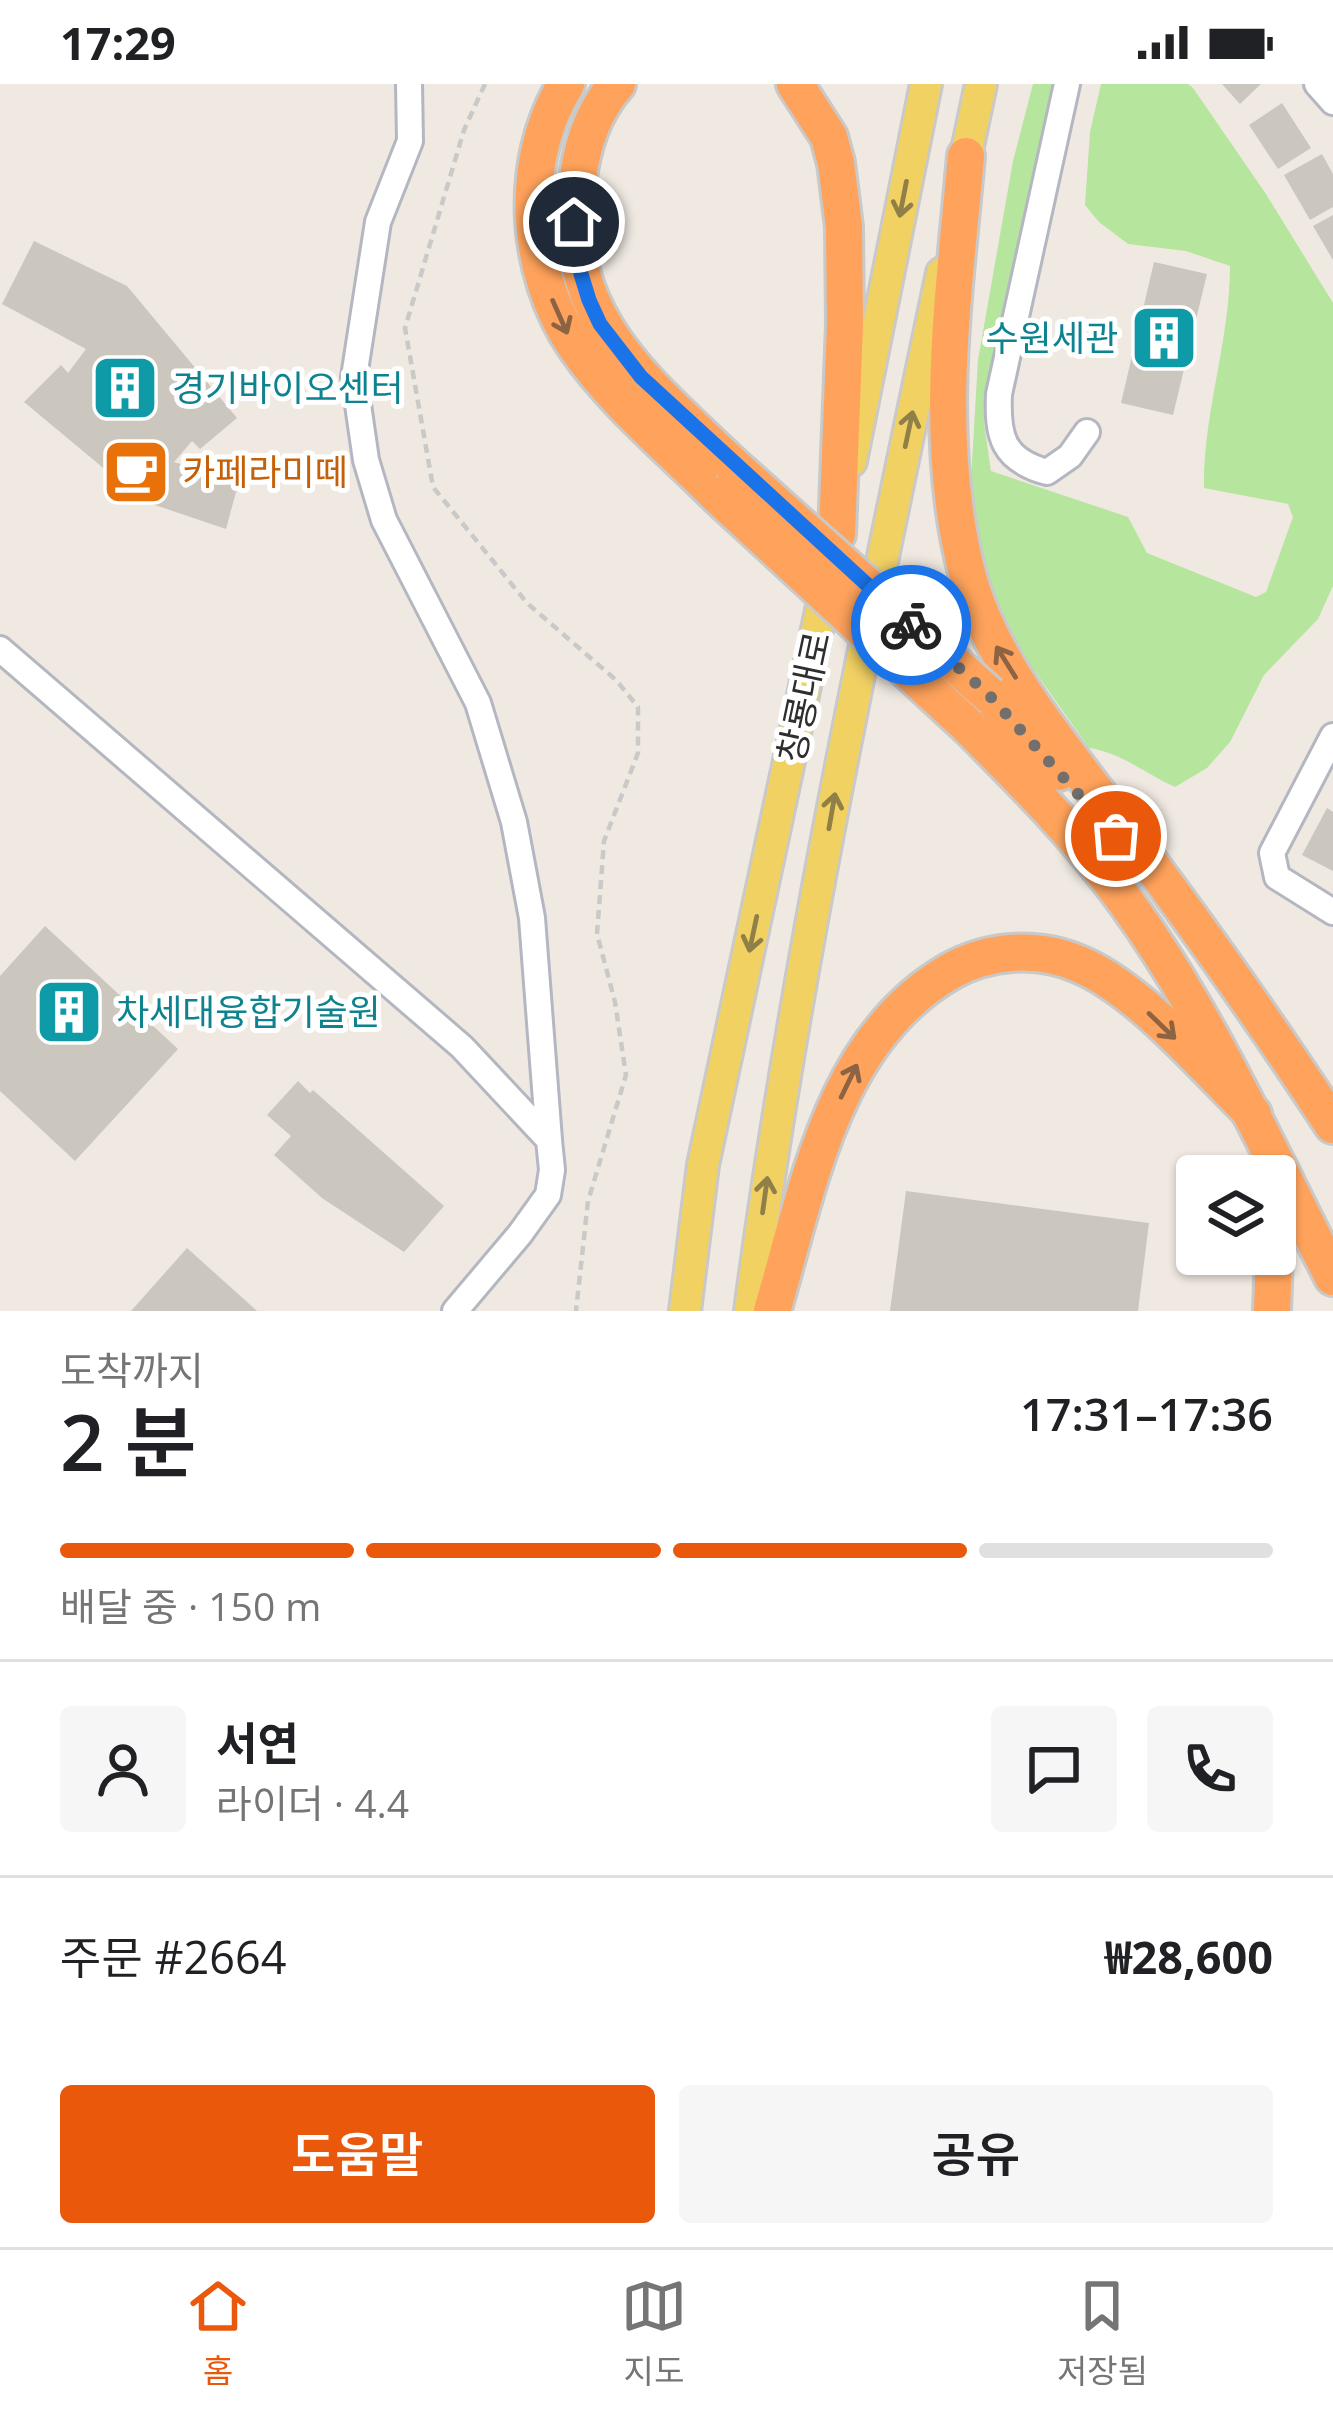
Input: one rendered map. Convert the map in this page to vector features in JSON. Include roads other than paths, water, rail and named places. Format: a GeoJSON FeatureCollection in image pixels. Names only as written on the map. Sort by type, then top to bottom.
{"type":"FeatureCollection","features":[{"type":"Feature","properties":{"kind":"highway"},"geometry":{"type":"LineString","coordinates":[[566,84],[544,128],[534,181],[538,250],[562,325],[592,367],[978,710],[1196,928]]}},
{"type":"Feature","properties":{"kind":"highway"},"geometry":{"type":"LineString","coordinates":[[617,84],[591,127],[578,172],[574,222],[581,274],[600,324],[723,479]]}},
{"type":"Feature","properties":{"kind":"highway"},"geometry":{"type":"LineString","coordinates":[[795,84],[829,137],[844,227],[837,534]]}},
{"type":"Feature","properties":{"kind":"highway"},"geometry":{"type":"LineString","coordinates":[[966,156],[948,401],[954,501],[968,578],[980,614],[1014,676],[1333,1125]]}},
{"type":"Feature","properties":{"kind":"highway"},"geometry":{"type":"LineString","coordinates":[[978,710],[1039,796],[1128,904],[1253,1114],[1271,1155]]}},
{"type":"Feature","properties":{"kind":"highway"},"geometry":{"type":"LineString","coordinates":[[772,1311],[826,1134],[856,1065],[891,1017],[967,963],[999,954],[1039,953],[1099,974],[1145,1010],[1253,1114]]}},
{"type":"Feature","properties":{"kind":"highway"},"geometry":{"type":"LineString","coordinates":[[1296,1205],[1333,1277]]}},
{"type":"Feature","properties":{"kind":"highway"},"geometry":{"type":"LineString","coordinates":[[1272,1311],[1273,1275]]}},
{"type":"Feature","properties":{"kind":"main road","name":"창룡대로"},"geometry":{"type":"LineString","coordinates":[[685,1311],[703,1165],[837,534],[926,84]]}},
{"type":"Feature","properties":{"kind":"main road","name":"창룡대로"},"geometry":{"type":"LineString","coordinates":[[750,1311],[767,1177],[849,716],[980,84]]}},
{"type":"Feature","properties":{"kind":"street"},"geometry":{"type":"LineString","coordinates":[[409,84],[410,141],[378,222],[354,377],[366,460],[384,520],[478,703],[514,822],[532,918],[552,1170],[548,1195],[455,1311]]}},
{"type":"Feature","properties":{"kind":"street"},"geometry":{"type":"LineString","coordinates":[[1067,84],[999,394],[998,425],[1008,450],[1023,465],[1047,472],[1070,456],[1087,432]]}},
{"type":"Feature","properties":{"kind":"street"},"geometry":{"type":"LineString","coordinates":[[1316,84],[1333,102]]}},
{"type":"Feature","properties":{"kind":"street"},"geometry":{"type":"LineString","coordinates":[[0,649],[462,1048],[549,1140]]}},
{"type":"Feature","properties":{"kind":"street"},"geometry":{"type":"LineString","coordinates":[[1333,736],[1272,853],[1277,878],[1333,912]]}},
{"type":"Feature","properties":{"kind":"place","name":"수원세관"},"geometry":{"type":"Point","coordinates":[1164,338]}},
{"type":"Feature","properties":{"kind":"place","name":"경기바이오센터"},"geometry":{"type":"Point","coordinates":[125,388]}},
{"type":"Feature","properties":{"kind":"place","name":"카페라미떼"},"geometry":{"type":"Point","coordinates":[136,472]}},
{"type":"Feature","properties":{"kind":"place","name":"차세대융합기술원"},"geometry":{"type":"Point","coordinates":[69,1012]}}]}
